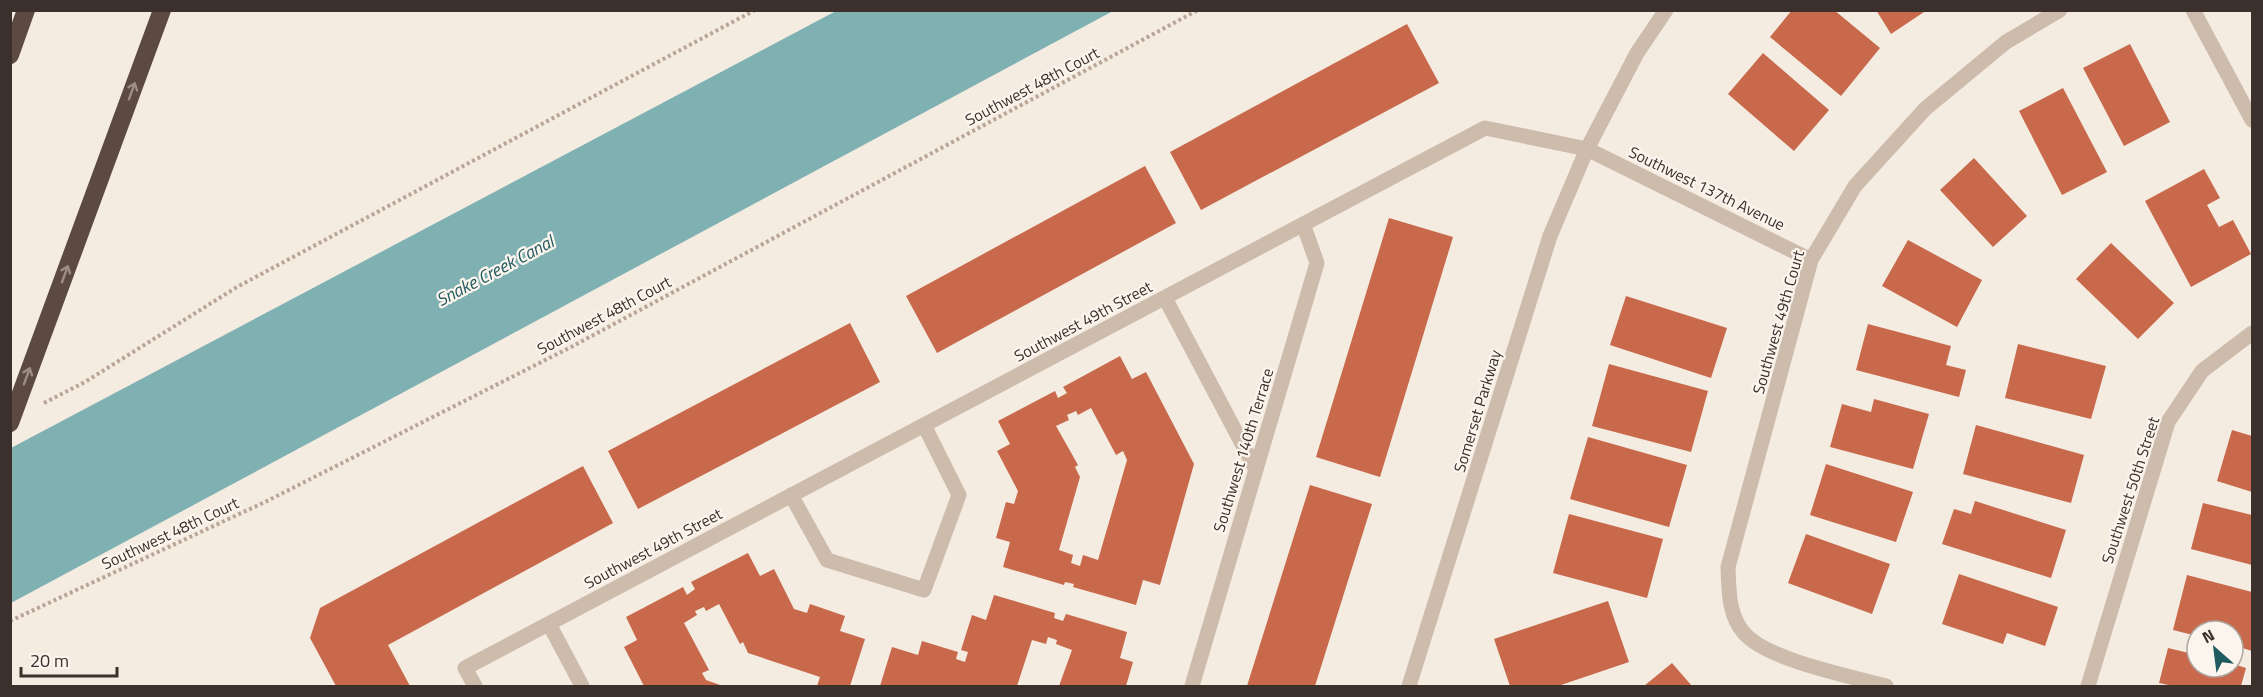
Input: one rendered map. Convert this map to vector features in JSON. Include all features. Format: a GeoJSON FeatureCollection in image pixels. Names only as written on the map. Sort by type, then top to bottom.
{"type":"FeatureCollection","features":[{"type":"Feature","properties":{"kind":"highway"},"geometry":{"type":"LineString","coordinates":[[10,55],[26,10]]}},
{"type":"Feature","properties":{"kind":"highway"},"geometry":{"type":"LineString","coordinates":[[10,423],[162,10]]}},
{"type":"Feature","properties":{"kind":"street"},"geometry":{"type":"LineString","coordinates":[[1587,149],[1637,53],[1666,10]]}},
{"type":"Feature","properties":{"kind":"street","name":"Southwest 49th Court"},"geometry":{"type":"LineString","coordinates":[[1886,687],[1766,651],[1743,633],[1730,606],[1728,567],[1811,260],[1856,186],[1925,109],[2006,42],[2060,10]]}},
{"type":"Feature","properties":{"kind":"street"},"geometry":{"type":"LineString","coordinates":[[2193,10],[2253,120]]}},
{"type":"Feature","properties":{"kind":"street","name":"Southwest 49th Street"},"geometry":{"type":"LineString","coordinates":[[475,687],[465,668],[1485,128],[1587,149]]}},
{"type":"Feature","properties":{"kind":"street","name":"Southwest 137th Avenue"},"geometry":{"type":"LineString","coordinates":[[1587,149],[1811,260]]}},
{"type":"Feature","properties":{"kind":"street","name":"Somerset Parkway"},"geometry":{"type":"LineString","coordinates":[[1409,687],[1550,236],[1587,149]]}},
{"type":"Feature","properties":{"kind":"street","name":"Southwest 140th Terrace"},"geometry":{"type":"LineString","coordinates":[[1192,687],[1317,263],[1303,224]]}},
{"type":"Feature","properties":{"kind":"street"},"geometry":{"type":"LineString","coordinates":[[1165,298],[1256,470]]}},
{"type":"Feature","properties":{"kind":"street","name":"Southwest 50th Street"},"geometry":{"type":"LineString","coordinates":[[2088,687],[2168,422],[2202,371],[2253,333]]}},
{"type":"Feature","properties":{"kind":"street"},"geometry":{"type":"LineString","coordinates":[[791,495],[827,560],[924,590],[959,495],[924,425]]}},
{"type":"Feature","properties":{"kind":"street"},"geometry":{"type":"LineString","coordinates":[[549,624],[582,687]]}},
{"type":"Feature","properties":{"kind":"path"},"geometry":{"type":"LineString","coordinates":[[42,404],[85,382],[237,287],[754,10]]}},
{"type":"Feature","properties":{"kind":"path","name":"Southwest 48th Court"},"geometry":{"type":"LineString","coordinates":[[10,621],[265,502],[573,346],[1198,10]]}},
{"type":"Feature","properties":{"kind":"water","name":"Snake Creek Canal"},"geometry":{"type":"Polygon","coordinates":[[[836,11],[1113,11],[11,603],[11,448],[836,11]]]}},
{"type":"Feature","properties":{"kind":"building"},"geometry":{"type":"Polygon","coordinates":[[[1792,10],[1834,10],[1880,48],[1841,96],[1770,37],[1792,10]]]}},
{"type":"Feature","properties":{"kind":"building"},"geometry":{"type":"Polygon","coordinates":[[[1876,10],[1927,10],[1891,34],[1876,10]]]}},
{"type":"Feature","properties":{"kind":"building"},"geometry":{"type":"Polygon","coordinates":[[[1407,24],[1439,83],[1201,210],[1170,152],[1407,24]]]}},
{"type":"Feature","properties":{"kind":"building"},"geometry":{"type":"Polygon","coordinates":[[[2130,44],[2170,122],[2124,146],[2083,68],[2130,44]]]}},
{"type":"Feature","properties":{"kind":"building"},"geometry":{"type":"Polygon","coordinates":[[[1763,53],[1829,110],[1794,151],[1728,94],[1763,53]]]}},
{"type":"Feature","properties":{"kind":"building"},"geometry":{"type":"Polygon","coordinates":[[[2063,88],[2107,172],[2062,195],[2019,111],[2063,88]]]}},
{"type":"Feature","properties":{"kind":"building"},"geometry":{"type":"Polygon","coordinates":[[[1974,158],[2027,216],[1993,247],[1940,190],[1974,158]]]}},
{"type":"Feature","properties":{"kind":"building"},"geometry":{"type":"Polygon","coordinates":[[[1145,166],[1176,223],[937,353],[906,296],[1145,166]]]}},
{"type":"Feature","properties":{"kind":"building"},"geometry":{"type":"Polygon","coordinates":[[[2204,169],[2220,198],[2207,205],[2219,227],[2233,220],[2251,254],[2191,287],[2145,201],[2204,169]]]}},
{"type":"Feature","properties":{"kind":"building"},"geometry":{"type":"Polygon","coordinates":[[[1389,218],[1453,237],[1380,477],[1316,457],[1389,218]]]}},
{"type":"Feature","properties":{"kind":"building"},"geometry":{"type":"Polygon","coordinates":[[[1908,240],[1982,280],[1957,327],[1882,286],[1908,240]]]}},
{"type":"Feature","properties":{"kind":"building"},"geometry":{"type":"Polygon","coordinates":[[[2111,243],[2174,303],[2138,339],[2076,279],[2111,243]]]}},
{"type":"Feature","properties":{"kind":"building"},"geometry":{"type":"Polygon","coordinates":[[[1626,296],[1727,328],[1711,378],[1610,345],[1626,296]]]}},
{"type":"Feature","properties":{"kind":"building"},"geometry":{"type":"Polygon","coordinates":[[[850,323],[880,382],[638,509],[608,451],[850,323]]]}},
{"type":"Feature","properties":{"kind":"building"},"geometry":{"type":"Polygon","coordinates":[[[1868,324],[1951,346],[1946,365],[1966,370],[1959,397],[1856,370],[1868,324]]]}},
{"type":"Feature","properties":{"kind":"building"},"geometry":{"type":"Polygon","coordinates":[[[2018,344],[2106,366],[2091,419],[2005,398],[2018,344]]]}},
{"type":"Feature","properties":{"kind":"building"},"geometry":{"type":"Polygon","coordinates":[[[1120,356],[1132,379],[1146,372],[1194,464],[1160,585],[1143,580],[1136,605],[1073,587],[1074,584],[1065,582],[1064,585],[1003,567],[1010,542],[996,538],[1006,502],[1014,504],[1018,491],[997,451],[1010,444],[998,421],[1055,391],[1058,398],[1067,393],[1063,387],[1120,356]],[[1091,408],[1078,415],[1076,411],[1067,415],[1069,420],[1056,426],[1078,465],[1075,467],[1080,477],[1059,550],[1073,555],[1071,563],[1080,566],[1083,555],[1098,560],[1127,460],[1123,451],[1116,455],[1091,408]]]}},
{"type":"Feature","properties":{"kind":"building"},"geometry":{"type":"Polygon","coordinates":[[[1609,364],[1708,391],[1691,452],[1592,426],[1609,364]]]}},
{"type":"Feature","properties":{"kind":"building"},"geometry":{"type":"Polygon","coordinates":[[[1874,399],[1929,414],[1913,469],[1830,447],[1842,404],[1871,412],[1874,399]]]}},
{"type":"Feature","properties":{"kind":"building"},"geometry":{"type":"Polygon","coordinates":[[[1976,425],[2084,455],[2071,503],[1963,474],[1976,425]]]}},
{"type":"Feature","properties":{"kind":"building"},"geometry":{"type":"Polygon","coordinates":[[[2232,430],[2252,436],[2252,492],[2217,481],[2232,430]]]}},
{"type":"Feature","properties":{"kind":"building"},"geometry":{"type":"Polygon","coordinates":[[[1588,437],[1687,465],[1669,527],[1570,499],[1588,437]]]}},
{"type":"Feature","properties":{"kind":"building"},"geometry":{"type":"Polygon","coordinates":[[[1826,464],[1913,492],[1896,542],[1810,515],[1826,464]]]}},
{"type":"Feature","properties":{"kind":"building"},"geometry":{"type":"Polygon","coordinates":[[[583,466],[613,523],[388,645],[410,686],[336,686],[310,638],[320,608],[583,466]]]}},
{"type":"Feature","properties":{"kind":"building"},"geometry":{"type":"Polygon","coordinates":[[[1310,485],[1372,504],[1315,686],[1247,686],[1310,485]]]}},
{"type":"Feature","properties":{"kind":"building"},"geometry":{"type":"Polygon","coordinates":[[[1975,501],[2066,530],[2051,578],[1942,544],[1954,509],[1971,514],[1975,501]]]}},
{"type":"Feature","properties":{"kind":"building"},"geometry":{"type":"Polygon","coordinates":[[[2203,503],[2252,515],[2252,565],[2191,549],[2203,503]]]}},
{"type":"Feature","properties":{"kind":"building"},"geometry":{"type":"Polygon","coordinates":[[[1569,514],[1663,539],[1647,598],[1553,573],[1569,514]]]}},
{"type":"Feature","properties":{"kind":"building"},"geometry":{"type":"Polygon","coordinates":[[[1806,534],[1890,564],[1872,614],[1788,583],[1806,534]]]}},
{"type":"Feature","properties":{"kind":"building"},"geometry":{"type":"Polygon","coordinates":[[[748,553],[760,576],[774,569],[794,609],[807,613],[810,604],[845,616],[840,631],[865,639],[850,686],[817,686],[820,677],[748,653],[743,642],[740,644],[719,604],[706,611],[704,607],[695,611],[697,615],[684,623],[709,670],[702,673],[706,680],[723,686],[644,686],[624,647],[637,640],[626,617],[683,587],[687,595],[695,589],[691,582],[748,553]]]}},
{"type":"Feature","properties":{"kind":"building"},"geometry":{"type":"Polygon","coordinates":[[[1959,574],[2058,607],[2045,646],[2007,633],[2003,644],[1942,624],[1959,574]]]}},
{"type":"Feature","properties":{"kind":"building"},"geometry":{"type":"Polygon","coordinates":[[[2187,575],[2252,592],[2252,651],[2245,649],[2245,619],[2185,619],[2185,633],[2173,630],[2187,575]]]}},
{"type":"Feature","properties":{"kind":"building"},"geometry":{"type":"Polygon","coordinates":[[[994,595],[1055,613],[1054,618],[1063,621],[1066,614],[1127,632],[1120,658],[1133,662],[1126,686],[1059,686],[1072,650],[1056,644],[1057,640],[1048,637],[1046,644],[1032,640],[1017,686],[880,686],[892,647],[918,655],[922,641],[958,652],[956,659],[965,662],[968,652],[961,650],[972,615],[986,620],[994,595]]]}},
{"type":"Feature","properties":{"kind":"building"},"geometry":{"type":"Polygon","coordinates":[[[1608,601],[1629,662],[1558,686],[1510,686],[1494,639],[1608,601]]]}},
{"type":"Feature","properties":{"kind":"building"},"geometry":{"type":"Polygon","coordinates":[[[2168,648],[2185,652],[2185,679],[2243,679],[2241,686],[2173,686],[2159,683],[2168,648]]]}},
{"type":"Feature","properties":{"kind":"building"},"geometry":{"type":"Polygon","coordinates":[[[1672,663],[1692,686],[1644,686],[1672,663]]]}}]}
